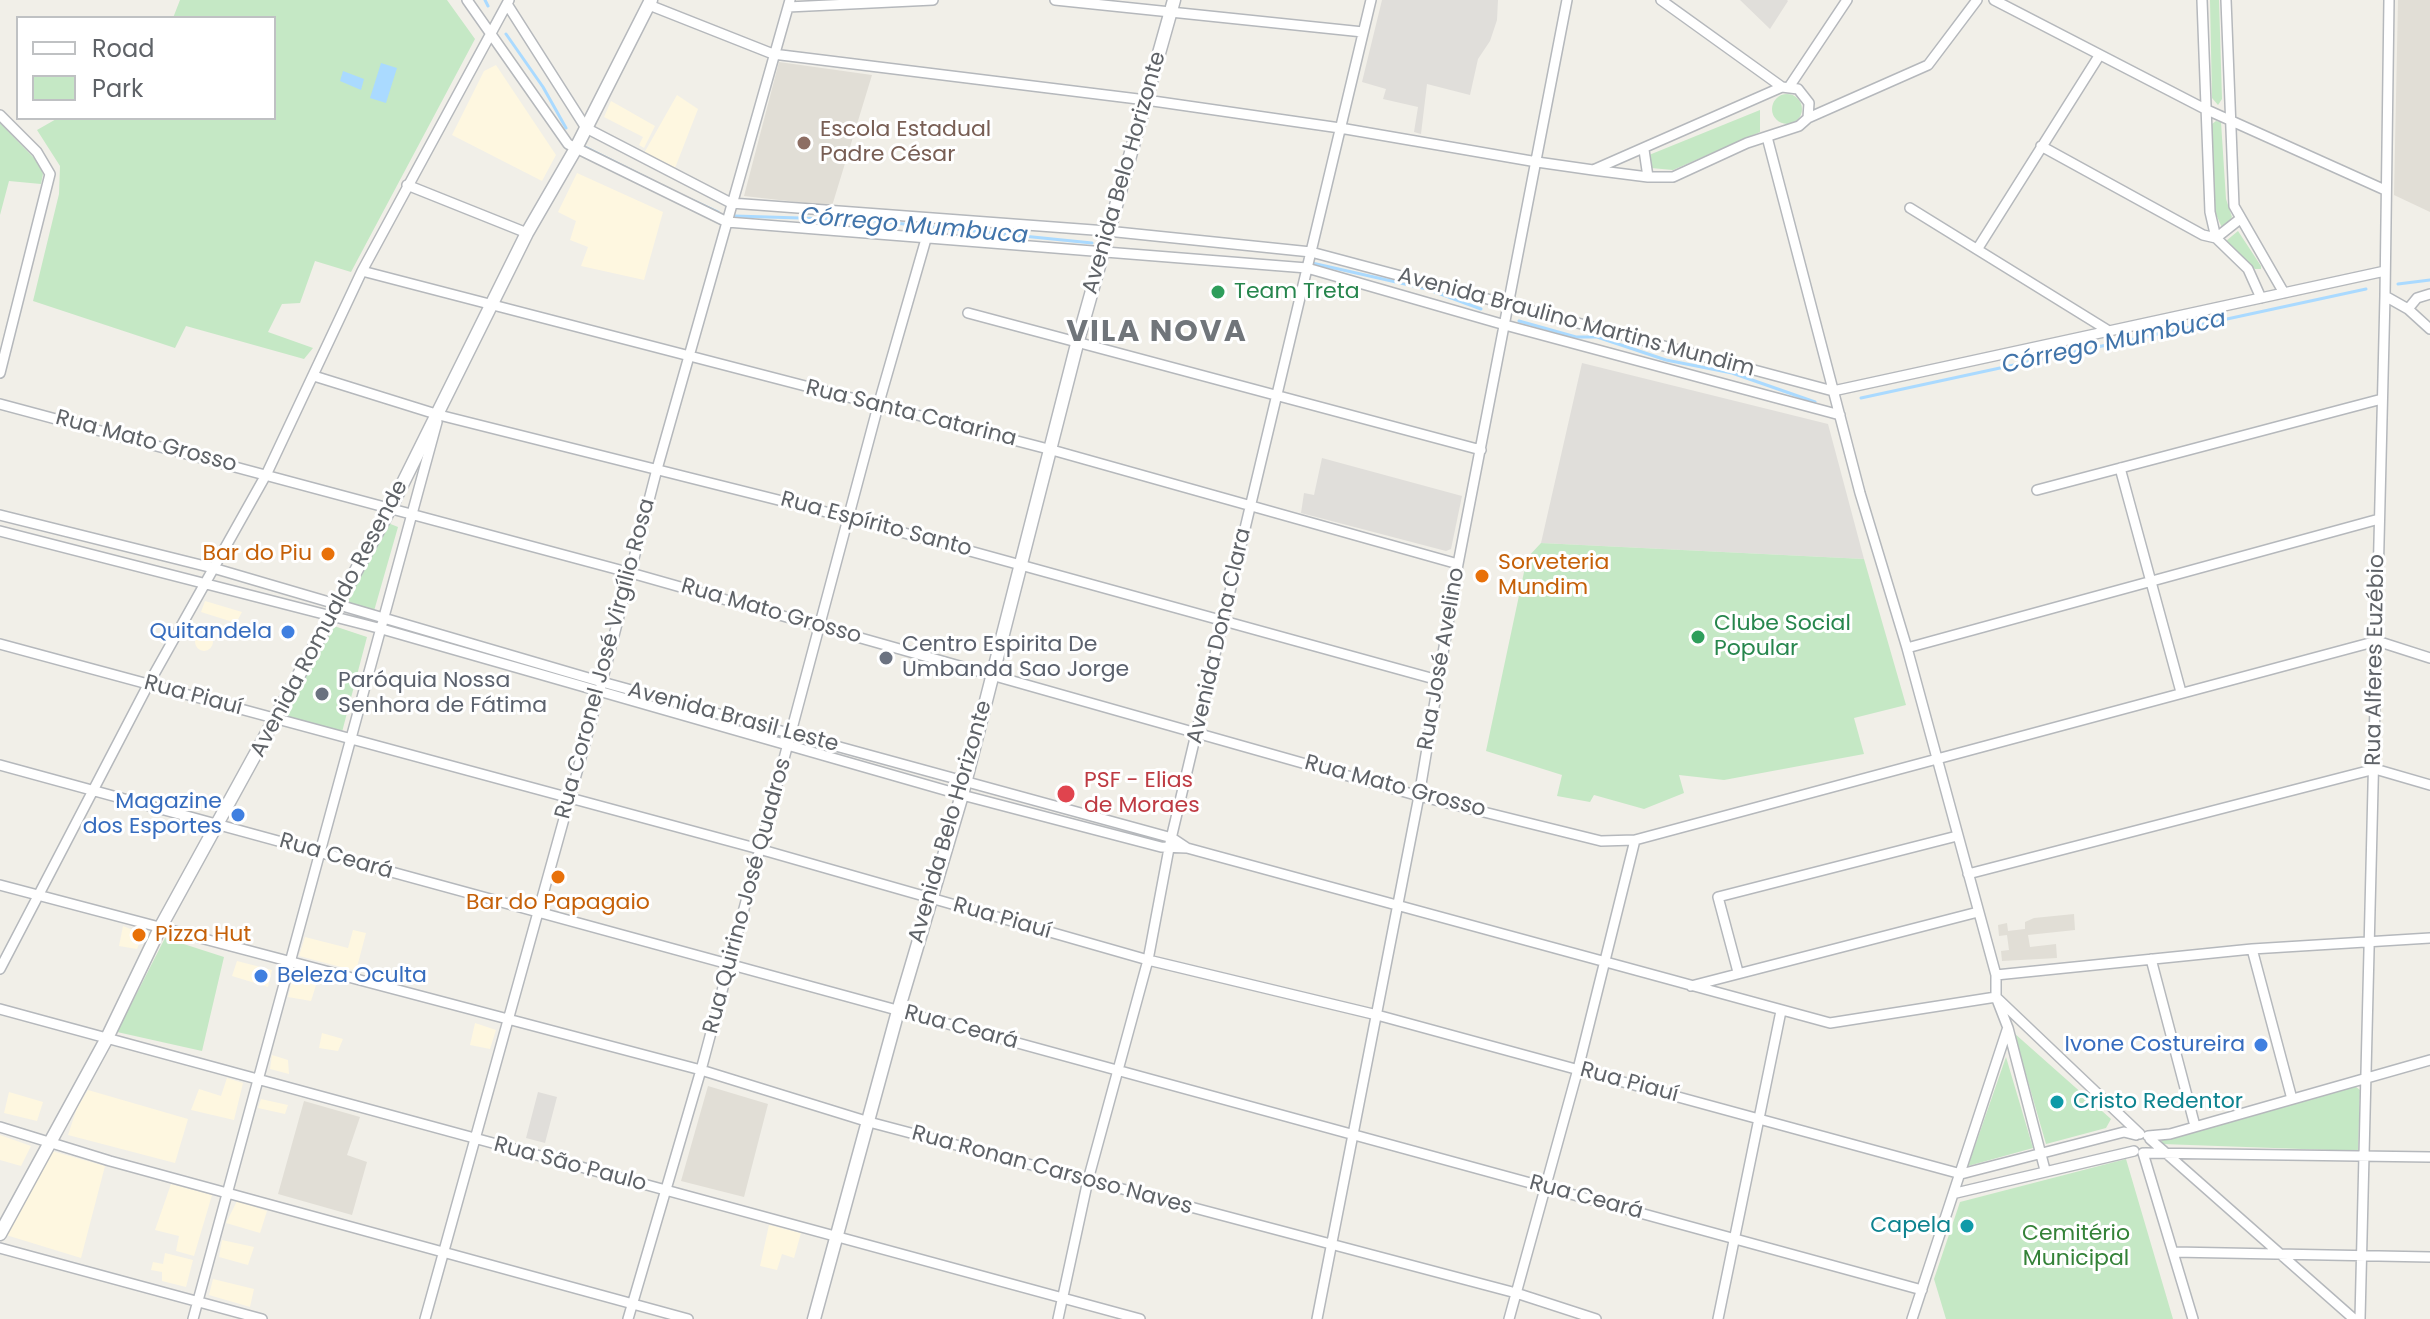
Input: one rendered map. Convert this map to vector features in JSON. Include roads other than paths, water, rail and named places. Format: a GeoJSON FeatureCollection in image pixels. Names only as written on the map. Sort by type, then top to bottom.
{"type":"FeatureCollection","features":[{"type":"Feature","properties":{"kind":"street","name":"Avenida Braulino Martins Mundim"},"geometry":{"type":"LineString","coordinates":[[467,0],[575,150],[727,222],[1307,268],[1505,325],[1839,412]]}},
{"type":"Feature","properties":{"kind":"street"},"geometry":{"type":"LineString","coordinates":[[789,4],[933,0]]}},
{"type":"Feature","properties":{"kind":"street"},"geometry":{"type":"LineString","coordinates":[[1055,0],[1172,6],[1363,32]]}},
{"type":"Feature","properties":{"kind":"street","name":"Avenida Dona Clara"},"geometry":{"type":"LineString","coordinates":[[1058,1319],[1088,1180],[1148,960],[1169,849],[1371,0]]}},
{"type":"Feature","properties":{"kind":"street","name":"Rua José Avelino"},"geometry":{"type":"LineString","coordinates":[[1317,1319],[1419,796],[1458,564],[1567,0]]}},
{"type":"Feature","properties":{"kind":"street"},"geometry":{"type":"LineString","coordinates":[[1661,0],[1786,87],[1806,96],[1808,118]]}},
{"type":"Feature","properties":{"kind":"street"},"geometry":{"type":"LineString","coordinates":[[1593,170],[1786,87],[1847,0]]}},
{"type":"Feature","properties":{"kind":"street"},"geometry":{"type":"LineString","coordinates":[[650,2],[773,54],[1146,100],[1340,128],[1537,162],[1648,177],[1673,177],[1799,126],[1808,118],[1928,65],[1977,0]]}},
{"type":"Feature","properties":{"kind":"street"},"geometry":{"type":"LineString","coordinates":[[1994,0],[2205,109],[2385,190]]}},
{"type":"Feature","properties":{"kind":"street"},"geometry":{"type":"LineString","coordinates":[[2202,0],[2210,212],[2216,238]]}},
{"type":"Feature","properties":{"kind":"street"},"geometry":{"type":"LineString","coordinates":[[2226,0],[2232,191],[2240,219],[2284,293]]}},
{"type":"Feature","properties":{"kind":"street","name":"Rua Alferes Euzébio"},"geometry":{"type":"LineString","coordinates":[[2360,1319],[2367,1154],[2368,941],[2375,769],[2389,0]]}},
{"type":"Feature","properties":{"kind":"street"},"geometry":{"type":"LineString","coordinates":[[0,969],[148,685],[267,473],[362,271],[508,2]]}},
{"type":"Feature","properties":{"kind":"street"},"geometry":{"type":"LineString","coordinates":[[508,2],[586,128]]}},
{"type":"Feature","properties":{"kind":"street","name":"Avenida Romualdo Resende"},"geometry":{"type":"LineString","coordinates":[[0,1234],[107,1038],[160,928],[278,719],[330,616],[391,507],[493,307],[527,233],[575,150],[650,2]]}},
{"type":"Feature","properties":{"kind":"street","name":"Rua Coronel José Virgílio Rosa"},"geometry":{"type":"LineString","coordinates":[[425,1319],[601,687],[657,469],[789,4]]}},
{"type":"Feature","properties":{"kind":"street","name":"Avenida Belo Horizonte"},"geometry":{"type":"LineString","coordinates":[[814,1319],[898,1011],[963,789],[1107,231],[1172,6]]}},
{"type":"Feature","properties":{"kind":"street"},"geometry":{"type":"LineString","coordinates":[[1978,248],[2099,56]]}},
{"type":"Feature","properties":{"kind":"street"},"geometry":{"type":"LineString","coordinates":[[0,115],[37,152],[50,174],[0,373]]}},
{"type":"Feature","properties":{"kind":"street","name":"Avenida Braulino Martins Mundim"},"geometry":{"type":"LineString","coordinates":[[586,128],[731,203],[1107,231],[1311,252],[1833,393],[2385,271]]}},
{"type":"Feature","properties":{"kind":"street"},"geometry":{"type":"LineString","coordinates":[[1767,137],[1833,393],[1907,648],[1996,975],[1996,997],[2008,1028],[2045,1170]]}},
{"type":"Feature","properties":{"kind":"street"},"geometry":{"type":"LineString","coordinates":[[2041,146],[2203,235],[2216,238],[2248,269],[2261,298]]}},
{"type":"Feature","properties":{"kind":"street"},"geometry":{"type":"LineString","coordinates":[[1644,150],[1648,177]]}},
{"type":"Feature","properties":{"kind":"street"},"geometry":{"type":"LineString","coordinates":[[407,185],[527,233]]}},
{"type":"Feature","properties":{"kind":"street"},"geometry":{"type":"LineString","coordinates":[[1910,208],[2109,331]]}},
{"type":"Feature","properties":{"kind":"street"},"geometry":{"type":"LineString","coordinates":[[2216,238],[2240,219]]}},
{"type":"Feature","properties":{"kind":"street","name":"Rua Quirino José Quadros"},"geometry":{"type":"LineString","coordinates":[[628,1319],[701,1070],[878,406],[926,239]]}},
{"type":"Feature","properties":{"kind":"street","name":"Rua Santa Catarina"},"geometry":{"type":"LineString","coordinates":[[362,271],[1052,450],[1458,564]]}},
{"type":"Feature","properties":{"kind":"street"},"geometry":{"type":"LineString","coordinates":[[2408,309],[2417,298],[2430,294]]}},
{"type":"Feature","properties":{"kind":"street"},"geometry":{"type":"LineString","coordinates":[[2385,296],[2408,309],[2430,329]]}},
{"type":"Feature","properties":{"kind":"street"},"geometry":{"type":"LineString","coordinates":[[968,313],[1481,450]]}},
{"type":"Feature","properties":{"kind":"street","name":"Rua Espírito Santo"},"geometry":{"type":"LineString","coordinates":[[314,376],[439,415],[1021,563],[1438,680]]}},
{"type":"Feature","properties":{"kind":"street"},"geometry":{"type":"LineString","coordinates":[[2037,490],[2382,399]]}},
{"type":"Feature","properties":{"kind":"street","name":"Rua Mato Grosso"},"geometry":{"type":"LineString","coordinates":[[0,404],[413,512],[1419,796],[1601,841],[1635,840],[2377,641]]}},
{"type":"Feature","properties":{"kind":"street"},"geometry":{"type":"LineString","coordinates":[[193,1319],[439,415]]}},
{"type":"Feature","properties":{"kind":"street"},"geometry":{"type":"LineString","coordinates":[[2120,468],[2181,692]]}},
{"type":"Feature","properties":{"kind":"street","name":"Avenida Brasil Leste"},"geometry":{"type":"LineString","coordinates":[[0,515],[213,568],[337,603],[494,655],[913,781],[963,789],[1172,838],[1187,848]]}},
{"type":"Feature","properties":{"kind":"street"},"geometry":{"type":"LineString","coordinates":[[1907,648],[2379,519]]}},
{"type":"Feature","properties":{"kind":"street","name":"Avenida Brasil Leste"},"geometry":{"type":"LineString","coordinates":[[0,531],[494,655]]}},
{"type":"Feature","properties":{"kind":"street"},"geometry":{"type":"LineString","coordinates":[[112,560],[116,544]]}},
{"type":"Feature","properties":{"kind":"street"},"geometry":{"type":"LineString","coordinates":[[247,595],[251,579]]}},
{"type":"Feature","properties":{"kind":"street"},"geometry":{"type":"LineString","coordinates":[[2377,641],[2430,658]]}},
{"type":"Feature","properties":{"kind":"street","name":"Rua Piauí"},"geometry":{"type":"LineString","coordinates":[[0,644],[759,849],[1148,960],[1377,1015],[1961,1174]]}},
{"type":"Feature","properties":{"kind":"street","name":"Avenida Brasil Leste"},"geometry":{"type":"LineString","coordinates":[[601,687],[792,734],[917,769],[963,789],[1169,849],[1187,848],[1830,1023],[1996,997]]}},
{"type":"Feature","properties":{"kind":"street","name":"Rua Ceará"},"geometry":{"type":"LineString","coordinates":[[0,765],[1922,1290]]}},
{"type":"Feature","properties":{"kind":"street"},"geometry":{"type":"LineString","coordinates":[[913,781],[917,769]]}},
{"type":"Feature","properties":{"kind":"street"},"geometry":{"type":"LineString","coordinates":[[1968,874],[2375,769],[2430,785]]}},
{"type":"Feature","properties":{"kind":"street"},"geometry":{"type":"LineString","coordinates":[[1738,972],[1718,897],[1957,836]]}},
{"type":"Feature","properties":{"kind":"street"},"geometry":{"type":"LineString","coordinates":[[1509,1319],[1578,1069],[1635,840]]}},
{"type":"Feature","properties":{"kind":"street","name":"Rua Ronan Carsoso Naves"},"geometry":{"type":"LineString","coordinates":[[0,885],[701,1070],[869,1122],[1516,1293],[1596,1319]]}},
{"type":"Feature","properties":{"kind":"street"},"geometry":{"type":"LineString","coordinates":[[1690,986],[1978,912]]}},
{"type":"Feature","properties":{"kind":"street"},"geometry":{"type":"LineString","coordinates":[[1996,975],[2252,949],[2430,938]]}},
{"type":"Feature","properties":{"kind":"street"},"geometry":{"type":"LineString","coordinates":[[2252,949],[2292,1099]]}},
{"type":"Feature","properties":{"kind":"street"},"geometry":{"type":"LineString","coordinates":[[2151,959],[2195,1126]]}},
{"type":"Feature","properties":{"kind":"street"},"geometry":{"type":"LineString","coordinates":[[1996,997],[2143,1136],[2168,1154],[2354,1319]]}},
{"type":"Feature","properties":{"kind":"street","name":"Rua São Paulo"},"geometry":{"type":"LineString","coordinates":[[0,1009],[1140,1319]]}},
{"type":"Feature","properties":{"kind":"street"},"geometry":{"type":"LineString","coordinates":[[1718,1319],[1781,1011]]}},
{"type":"Feature","properties":{"kind":"street"},"geometry":{"type":"LineString","coordinates":[[1912,1319],[2008,1028]]}},
{"type":"Feature","properties":{"kind":"street"},"geometry":{"type":"LineString","coordinates":[[2193,1319],[2141,1152],[2131,1143],[2143,1136],[2195,1126],[2430,1060]]}},
{"type":"Feature","properties":{"kind":"street"},"geometry":{"type":"LineString","coordinates":[[0,1127],[226,1193],[688,1319]]}},
{"type":"Feature","properties":{"kind":"street"},"geometry":{"type":"LineString","coordinates":[[1956,1193],[2150,1148],[2143,1136],[2124,1132],[1961,1174]]}},
{"type":"Feature","properties":{"kind":"street"},"geometry":{"type":"LineString","coordinates":[[2141,1152],[2430,1157]]}},
{"type":"Feature","properties":{"kind":"street"},"geometry":{"type":"LineString","coordinates":[[0,1248],[262,1319]]}},
{"type":"Feature","properties":{"kind":"street"},"geometry":{"type":"LineString","coordinates":[[2174,1252],[2430,1257]]}},
{"type":"Feature","properties":{"kind":"water"},"geometry":{"type":"Polygon","coordinates":[[[381,63],[397,68],[386,103],[370,98],[381,63]]]}},
{"type":"Feature","properties":{"kind":"water"},"geometry":{"type":"Polygon","coordinates":[[[343,71],[364,79],[361,90],[340,81],[343,71]]]}},
{"type":"Feature","properties":{"kind":"waterway","name":"Córrego Mumbuca"},"geometry":{"type":"LineString","coordinates":[[485,0],[488,6]]}},
{"type":"Feature","properties":{"kind":"waterway","name":"Córrego Mumbuca"},"geometry":{"type":"LineString","coordinates":[[506,34],[543,87],[566,128]]}},
{"type":"Feature","properties":{"kind":"waterway","name":"Córrego Mumbuca"},"geometry":{"type":"LineString","coordinates":[[585,147],[653,181]]}},
{"type":"Feature","properties":{"kind":"waterway","name":"Córrego Mumbuca"},"geometry":{"type":"LineString","coordinates":[[692,200],[718,212]]}},
{"type":"Feature","properties":{"kind":"waterway","name":"Córrego Mumbuca"},"geometry":{"type":"LineString","coordinates":[[735,216],[865,220],[1092,243]]}},
{"type":"Feature","properties":{"kind":"waterway","name":"Córrego Mumbuca"},"geometry":{"type":"LineString","coordinates":[[1312,263],[1427,289],[1481,309]]}},
{"type":"Feature","properties":{"kind":"waterway","name":"Córrego Mumbuca"},"geometry":{"type":"LineString","coordinates":[[2398,284],[2430,280]]}},
{"type":"Feature","properties":{"kind":"waterway","name":"Córrego Mumbuca"},"geometry":{"type":"LineString","coordinates":[[1861,398],[2366,289]]}},
{"type":"Feature","properties":{"kind":"waterway","name":"Córrego Mumbuca"},"geometry":{"type":"LineString","coordinates":[[1519,321],[1576,337],[1597,337],[1666,360],[1732,373],[1815,402]]}},
{"type":"Feature","properties":{"kind":"place","name":"Escola Estadual Padre César"},"geometry":{"type":"Point","coordinates":[804,143]}},
{"type":"Feature","properties":{"kind":"place","name":"Team Treta"},"geometry":{"type":"Point","coordinates":[1218,292]}},
{"type":"Feature","properties":{"kind":"place","name":"Bar do Piu"},"geometry":{"type":"Point","coordinates":[328,554]}},
{"type":"Feature","properties":{"kind":"place","name":"Sorveteria Mundim"},"geometry":{"type":"Point","coordinates":[1482,576]}},
{"type":"Feature","properties":{"kind":"place","name":"Quitandela"},"geometry":{"type":"Point","coordinates":[288,632]}},
{"type":"Feature","properties":{"kind":"place","name":"Clube Social Popular"},"geometry":{"type":"Point","coordinates":[1698,637]}},
{"type":"Feature","properties":{"kind":"place","name":"Centro Espirita De Umbanda Sao Jorge"},"geometry":{"type":"Point","coordinates":[886,658]}},
{"type":"Feature","properties":{"kind":"place","name":"Paróquia Nossa Senhora de Fátima"},"geometry":{"type":"Point","coordinates":[322,694]}},
{"type":"Feature","properties":{"kind":"place","name":"PSF - Elias de Moraes"},"geometry":{"type":"Point","coordinates":[1066,794]}},
{"type":"Feature","properties":{"kind":"place","name":"Magazine dos Esportes"},"geometry":{"type":"Point","coordinates":[238,815]}},
{"type":"Feature","properties":{"kind":"place","name":"Bar do Papagaio"},"geometry":{"type":"Point","coordinates":[558,877]}},
{"type":"Feature","properties":{"kind":"place","name":"Pizza Hut"},"geometry":{"type":"Point","coordinates":[139,935]}},
{"type":"Feature","properties":{"kind":"place","name":"Beleza Oculta"},"geometry":{"type":"Point","coordinates":[261,976]}},
{"type":"Feature","properties":{"kind":"place","name":"Ivone Costureira"},"geometry":{"type":"Point","coordinates":[2261,1045]}},
{"type":"Feature","properties":{"kind":"place","name":"Cristo Redentor"},"geometry":{"type":"Point","coordinates":[2057,1102]}},
{"type":"Feature","properties":{"kind":"place","name":"Capela"},"geometry":{"type":"Point","coordinates":[1967,1226]}},
{"type":"Feature","properties":{"kind":"district","name":"VILA NOVA"},"geometry":{"type":"Point","coordinates":[1157,333]}},
{"type":"Feature","properties":{"kind":"park label","name":"Cemitério Municipal"},"geometry":{"type":"Point","coordinates":[2076,1246]}}]}
